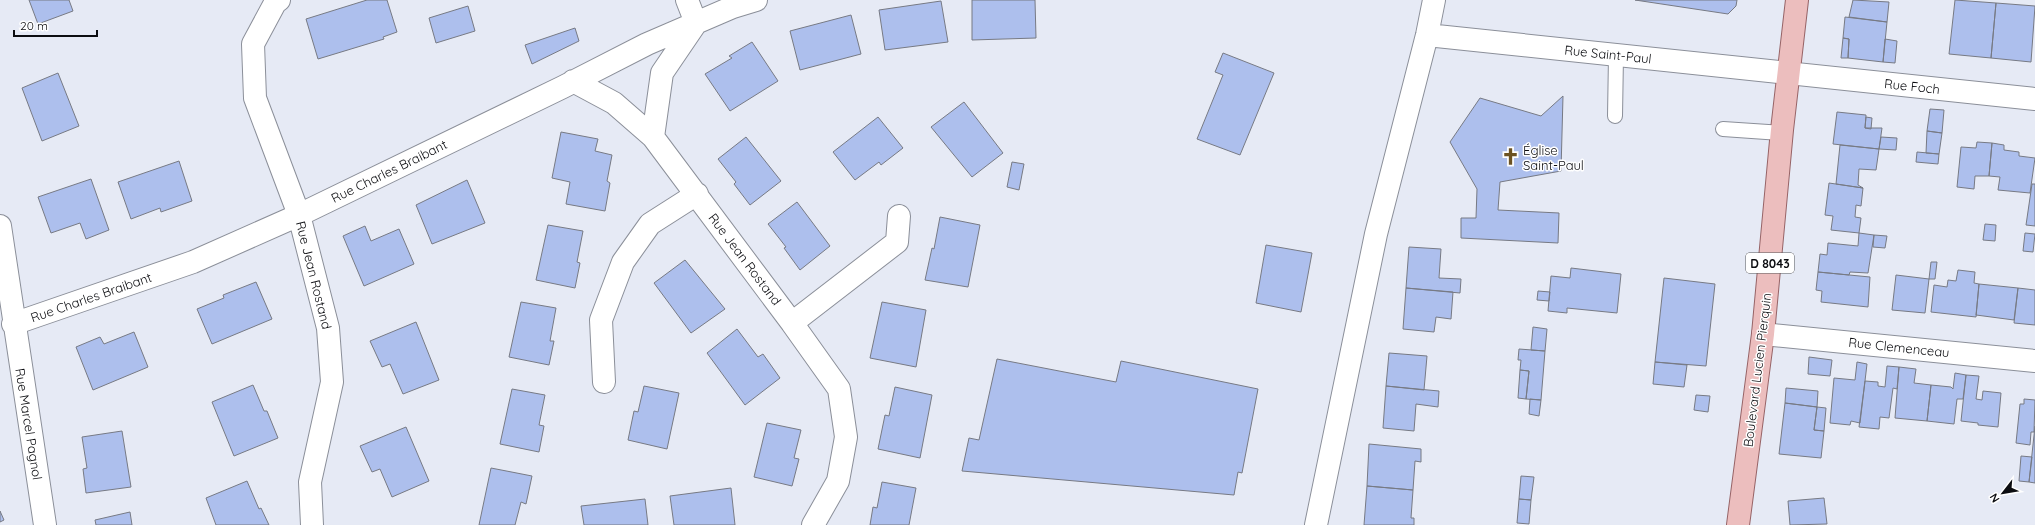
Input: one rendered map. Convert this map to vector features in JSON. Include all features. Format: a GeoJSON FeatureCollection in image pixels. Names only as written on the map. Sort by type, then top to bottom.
{"type":"FeatureCollection","features":[{"type":"Feature","properties":{"kind":"main road","name":"Boulevard Lucien Pierquin"},"geometry":{"type":"LineString","coordinates":[[1738,525],[1763,334],[1782,133],[1797,0]]}},
{"type":"Feature","properties":{"kind":"street","name":"Rue Jean Rostand"},"geometry":{"type":"LineString","coordinates":[[278,0],[253,44],[255,98],[299,215],[328,328],[332,382],[310,482],[312,525]]}},
{"type":"Feature","properties":{"kind":"street"},"geometry":{"type":"LineString","coordinates":[[653,137],[662,73],[696,23],[687,0]]}},
{"type":"Feature","properties":{"kind":"street","name":"Rue Charles Braibant"},"geometry":{"type":"LineString","coordinates":[[13,324],[193,262],[299,215],[573,82],[647,44],[733,7],[756,0]]}},
{"type":"Feature","properties":{"kind":"street"},"geometry":{"type":"LineString","coordinates":[[1316,525],[1376,234],[1427,35],[1434,0]]}},
{"type":"Feature","properties":{"kind":"street","name":"Rue Saint-Paul"},"geometry":{"type":"LineString","coordinates":[[1427,35],[1789,73]]}},
{"type":"Feature","properties":{"kind":"street","name":"Rue Foch"},"geometry":{"type":"LineString","coordinates":[[1789,73],[2035,98]]}},
{"type":"Feature","properties":{"kind":"street","name":"Rue Jean Rostand"},"geometry":{"type":"LineString","coordinates":[[573,82],[614,103],[653,137],[697,194],[839,389],[846,437],[838,480],[813,525]]}},
{"type":"Feature","properties":{"kind":"street"},"geometry":{"type":"LineString","coordinates":[[604,382],[601,320],[623,262],[650,224],[697,194]]}},
{"type":"Feature","properties":{"kind":"street"},"geometry":{"type":"LineString","coordinates":[[792,323],[897,242],[899,216]]}},
{"type":"Feature","properties":{"kind":"street","name":"Rue Marcel Pagnol"},"geometry":{"type":"LineString","coordinates":[[0,226],[13,324],[45,525]]}},
{"type":"Feature","properties":{"kind":"street","name":"Rue Clemenceau"},"geometry":{"type":"LineString","coordinates":[[1763,334],[2035,361]]}},
{"type":"Feature","properties":{"kind":"lane"},"geometry":{"type":"LineString","coordinates":[[1615,116],[1616,56]]}},
{"type":"Feature","properties":{"kind":"lane"},"geometry":{"type":"LineString","coordinates":[[1723,129],[1782,133]]}},
{"type":"Feature","properties":{"kind":"building"},"geometry":{"type":"Polygon","coordinates":[[[29,0],[69,0],[73,11],[38,24],[29,0]]]}},
{"type":"Feature","properties":{"kind":"building"},"geometry":{"type":"Polygon","coordinates":[[[367,0],[387,0],[397,32],[383,37],[384,39],[318,59],[306,19],[367,0]]]}},
{"type":"Feature","properties":{"kind":"building"},"geometry":{"type":"Polygon","coordinates":[[[972,0],[1035,0],[1036,38],[972,40],[972,0]]]}},
{"type":"Feature","properties":{"kind":"building"},"geometry":{"type":"Polygon","coordinates":[[[1635,0],[1737,0],[1736,6],[1728,14],[1635,0]]]}},
{"type":"Feature","properties":{"kind":"building"},"geometry":{"type":"Polygon","coordinates":[[[1853,0],[1889,2],[1887,22],[1849,17],[1853,0]]]}},
{"type":"Feature","properties":{"kind":"building"},"geometry":{"type":"Polygon","coordinates":[[[1955,0],[1996,3],[1991,58],[1949,54],[1955,0]]]}},
{"type":"Feature","properties":{"kind":"building"},"geometry":{"type":"Polygon","coordinates":[[[941,1],[948,42],[885,50],[879,10],[941,1]]]}},
{"type":"Feature","properties":{"kind":"building"},"geometry":{"type":"Polygon","coordinates":[[[1996,3],[2035,6],[2031,62],[1991,58],[1996,3]]]}},
{"type":"Feature","properties":{"kind":"building"},"geometry":{"type":"Polygon","coordinates":[[[468,6],[475,31],[436,43],[429,18],[468,6]]]}},
{"type":"Feature","properties":{"kind":"building"},"geometry":{"type":"Polygon","coordinates":[[[851,15],[861,54],[800,70],[790,31],[851,15]]]}},
{"type":"Feature","properties":{"kind":"building"},"geometry":{"type":"Polygon","coordinates":[[[1845,17],[1887,22],[1883,62],[1848,58],[1849,39],[1843,38],[1845,17]]]}},
{"type":"Feature","properties":{"kind":"building"},"geometry":{"type":"Polygon","coordinates":[[[575,28],[579,41],[532,64],[525,45],[575,28]]]}},
{"type":"Feature","properties":{"kind":"building"},"geometry":{"type":"Polygon","coordinates":[[[1843,38],[1849,39],[1848,58],[1841,58],[1843,38]]]}},
{"type":"Feature","properties":{"kind":"building"},"geometry":{"type":"Polygon","coordinates":[[[1885,39],[1897,41],[1895,63],[1883,62],[1885,39]]]}},
{"type":"Feature","properties":{"kind":"building"},"geometry":{"type":"Polygon","coordinates":[[[752,42],[778,81],[730,111],[705,74],[732,58],[729,56],[752,42]]]}},
{"type":"Feature","properties":{"kind":"building"},"geometry":{"type":"Polygon","coordinates":[[[1223,53],[1274,73],[1240,155],[1197,139],[1223,75],[1215,72],[1223,53]]]}},
{"type":"Feature","properties":{"kind":"building"},"geometry":{"type":"Polygon","coordinates":[[[58,73],[79,126],[42,141],[22,88],[58,73]]]}},
{"type":"Feature","properties":{"kind":"building","name":"Église Saint-Paul"},"geometry":{"type":"Polygon","coordinates":[[[1563,96],[1561,171],[1500,182],[1498,210],[1559,213],[1558,243],[1461,238],[1461,218],[1476,218],[1477,189],[1450,142],[1480,98],[1541,116],[1563,96]]]}},
{"type":"Feature","properties":{"kind":"building"},"geometry":{"type":"Polygon","coordinates":[[[964,102],[1003,153],[972,177],[931,127],[964,102]]]}},
{"type":"Feature","properties":{"kind":"building"},"geometry":{"type":"Polygon","coordinates":[[[1930,109],[1944,110],[1942,133],[1927,131],[1930,109]]]}},
{"type":"Feature","properties":{"kind":"building"},"geometry":{"type":"Polygon","coordinates":[[[1837,112],[1866,115],[1865,128],[1882,128],[1879,149],[1833,144],[1837,112]]]}},
{"type":"Feature","properties":{"kind":"building"},"geometry":{"type":"Polygon","coordinates":[[[878,117],[903,148],[881,165],[879,162],[855,180],[833,152],[878,117]]]}},
{"type":"Feature","properties":{"kind":"building"},"geometry":{"type":"Polygon","coordinates":[[[1866,117],[1872,118],[1871,129],[1865,128],[1866,117]]]}},
{"type":"Feature","properties":{"kind":"building"},"geometry":{"type":"Polygon","coordinates":[[[1927,131],[1942,133],[1939,154],[1926,153],[1927,131]]]}},
{"type":"Feature","properties":{"kind":"building"},"geometry":{"type":"Polygon","coordinates":[[[561,132],[598,139],[595,151],[612,155],[607,181],[610,183],[605,211],[566,204],[570,182],[552,178],[561,132]]]}},
{"type":"Feature","properties":{"kind":"building"},"geometry":{"type":"Polygon","coordinates":[[[746,137],[781,181],[750,205],[734,184],[736,182],[718,159],[746,137]]]}},
{"type":"Feature","properties":{"kind":"building"},"geometry":{"type":"Polygon","coordinates":[[[1881,137],[1897,138],[1896,150],[1879,149],[1881,137]]]}},
{"type":"Feature","properties":{"kind":"building"},"geometry":{"type":"Polygon","coordinates":[[[1977,142],[1992,143],[1989,176],[1975,176],[1974,189],[1957,187],[1961,147],[1976,148],[1977,142]]]}},
{"type":"Feature","properties":{"kind":"building"},"geometry":{"type":"Polygon","coordinates":[[[1992,143],[2004,145],[2004,150],[2019,152],[2019,156],[2035,158],[2030,193],[1998,190],[2000,177],[1989,176],[1992,143]]]}},
{"type":"Feature","properties":{"kind":"building"},"geometry":{"type":"Polygon","coordinates":[[[1840,145],[1879,149],[1876,170],[1859,169],[1858,185],[1863,188],[1836,184],[1840,145]]]}},
{"type":"Feature","properties":{"kind":"building"},"geometry":{"type":"Polygon","coordinates":[[[1917,152],[1939,154],[1938,164],[1916,162],[1917,152]]]}},
{"type":"Feature","properties":{"kind":"building"},"geometry":{"type":"Polygon","coordinates":[[[179,161],[192,201],[161,212],[160,208],[131,219],[118,182],[179,161]]]}},
{"type":"Feature","properties":{"kind":"building"},"geometry":{"type":"Polygon","coordinates":[[[1012,162],[1024,164],[1019,190],[1007,187],[1012,162]]]}},
{"type":"Feature","properties":{"kind":"building"},"geometry":{"type":"Polygon","coordinates":[[[91,179],[109,230],[86,239],[80,223],[51,233],[38,197],[91,179]]]}},
{"type":"Feature","properties":{"kind":"building"},"geometry":{"type":"Polygon","coordinates":[[[467,180],[485,223],[432,244],[416,205],[467,180]]]}},
{"type":"Feature","properties":{"kind":"building"},"geometry":{"type":"Polygon","coordinates":[[[1829,183],[1863,188],[1861,206],[1856,205],[1855,217],[1861,218],[1859,233],[1831,230],[1833,216],[1825,215],[1829,183]]]}},
{"type":"Feature","properties":{"kind":"building"},"geometry":{"type":"Polygon","coordinates":[[[2032,184],[2035,184],[2035,226],[2026,225],[2032,184]]]}},
{"type":"Feature","properties":{"kind":"building"},"geometry":{"type":"Polygon","coordinates":[[[797,202],[830,246],[800,270],[784,248],[786,247],[768,224],[797,202]]]}},
{"type":"Feature","properties":{"kind":"building"},"geometry":{"type":"Polygon","coordinates":[[[940,217],[980,225],[968,287],[925,280],[932,248],[934,249],[940,217]]]}},
{"type":"Feature","properties":{"kind":"building"},"geometry":{"type":"Polygon","coordinates":[[[1985,224],[1996,225],[1995,241],[1983,240],[1985,224]]]}},
{"type":"Feature","properties":{"kind":"building"},"geometry":{"type":"Polygon","coordinates":[[[548,225],[583,231],[577,262],[580,263],[575,288],[536,280],[548,225]]]}},
{"type":"Feature","properties":{"kind":"building"},"geometry":{"type":"Polygon","coordinates":[[[365,226],[371,241],[399,229],[414,264],[364,286],[343,236],[365,226]]]}},
{"type":"Feature","properties":{"kind":"building"},"geometry":{"type":"Polygon","coordinates":[[[1859,233],[1874,235],[1868,273],[1850,272],[1849,275],[1818,272],[1820,254],[1827,255],[1828,243],[1858,246],[1859,233]]]}},
{"type":"Feature","properties":{"kind":"building"},"geometry":{"type":"Polygon","coordinates":[[[2025,233],[2035,234],[2033,252],[2023,251],[2025,233]]]}},
{"type":"Feature","properties":{"kind":"building"},"geometry":{"type":"Polygon","coordinates":[[[1874,235],[1887,236],[1885,248],[1873,247],[1874,235]]]}},
{"type":"Feature","properties":{"kind":"building"},"geometry":{"type":"Polygon","coordinates":[[[1266,245],[1312,253],[1301,312],[1256,303],[1266,245]]]}},
{"type":"Feature","properties":{"kind":"building"},"geometry":{"type":"Polygon","coordinates":[[[1409,247],[1441,249],[1439,278],[1461,279],[1460,293],[1406,288],[1409,247]]]}},
{"type":"Feature","properties":{"kind":"building"},"geometry":{"type":"Polygon","coordinates":[[[685,260],[725,309],[691,333],[654,283],[685,260]]]}},
{"type":"Feature","properties":{"kind":"building"},"geometry":{"type":"Polygon","coordinates":[[[1931,262],[1937,262],[1935,279],[1929,279],[1931,262]]]}},
{"type":"Feature","properties":{"kind":"building"},"geometry":{"type":"Polygon","coordinates":[[[1571,268],[1621,274],[1617,313],[1567,308],[1567,313],[1548,311],[1551,276],[1570,278],[1571,268]]]}},
{"type":"Feature","properties":{"kind":"building"},"geometry":{"type":"Polygon","coordinates":[[[1958,270],[1975,272],[1974,283],[1979,284],[1976,317],[1931,312],[1934,285],[1947,287],[1948,280],[1956,281],[1958,270]]]}},
{"type":"Feature","properties":{"kind":"building"},"geometry":{"type":"Polygon","coordinates":[[[1818,272],[1870,277],[1868,307],[1821,302],[1822,291],[1816,290],[1818,272]]]}},
{"type":"Feature","properties":{"kind":"building"},"geometry":{"type":"Polygon","coordinates":[[[1896,275],[1929,279],[1925,313],[1892,310],[1896,275]]]}},
{"type":"Feature","properties":{"kind":"building"},"geometry":{"type":"Polygon","coordinates":[[[1664,278],[1715,284],[1706,366],[1655,362],[1664,278]]]}},
{"type":"Feature","properties":{"kind":"building"},"geometry":{"type":"Polygon","coordinates":[[[256,282],[272,319],[212,344],[197,309],[224,298],[223,295],[256,282]]]}},
{"type":"Feature","properties":{"kind":"building"},"geometry":{"type":"Polygon","coordinates":[[[1979,284],[2018,288],[2014,320],[1976,315],[1979,284]]]}},
{"type":"Feature","properties":{"kind":"building"},"geometry":{"type":"Polygon","coordinates":[[[1406,288],[1453,292],[1451,319],[1436,317],[1434,332],[1403,329],[1406,288]]]}},
{"type":"Feature","properties":{"kind":"building"},"geometry":{"type":"Polygon","coordinates":[[[2018,288],[2035,290],[2035,325],[2014,323],[2018,288]]]}},
{"type":"Feature","properties":{"kind":"building"},"geometry":{"type":"Polygon","coordinates":[[[1538,291],[1550,292],[1549,301],[1537,300],[1538,291]]]}},
{"type":"Feature","properties":{"kind":"building"},"geometry":{"type":"Polygon","coordinates":[[[521,302],[556,308],[550,341],[554,341],[549,365],[509,357],[521,302]]]}},
{"type":"Feature","properties":{"kind":"building"},"geometry":{"type":"Polygon","coordinates":[[[882,302],[926,310],[916,367],[870,358],[882,302]]]}},
{"type":"Feature","properties":{"kind":"building"},"geometry":{"type":"Polygon","coordinates":[[[416,322],[439,380],[403,394],[390,364],[382,367],[370,341],[416,322]]]}},
{"type":"Feature","properties":{"kind":"building"},"geometry":{"type":"Polygon","coordinates":[[[1533,327],[1547,329],[1545,351],[1531,350],[1533,327]]]}},
{"type":"Feature","properties":{"kind":"building"},"geometry":{"type":"Polygon","coordinates":[[[737,329],[758,357],[763,354],[780,378],[745,405],[707,353],[737,329]]]}},
{"type":"Feature","properties":{"kind":"building"},"geometry":{"type":"Polygon","coordinates":[[[134,332],[148,367],[93,390],[76,347],[100,337],[104,344],[134,332]]]}},
{"type":"Feature","properties":{"kind":"building"},"geometry":{"type":"Polygon","coordinates":[[[1519,349],[1545,351],[1541,400],[1526,399],[1529,371],[1520,370],[1521,360],[1518,360],[1519,349]]]}},
{"type":"Feature","properties":{"kind":"building"},"geometry":{"type":"Polygon","coordinates":[[[1389,353],[1427,356],[1424,390],[1386,386],[1389,353]]]}},
{"type":"Feature","properties":{"kind":"building"},"geometry":{"type":"Polygon","coordinates":[[[1809,357],[1832,360],[1830,376],[1808,374],[1809,357]]]}},
{"type":"Feature","properties":{"kind":"building"},"geometry":{"type":"Polygon","coordinates":[[[997,359],[1116,382],[1121,361],[1258,389],[1242,473],[1238,472],[1234,495],[962,471],[969,438],[979,440],[997,359]]]}},
{"type":"Feature","properties":{"kind":"building"},"geometry":{"type":"Polygon","coordinates":[[[1655,362],[1687,365],[1684,387],[1653,384],[1655,362]]]}},
{"type":"Feature","properties":{"kind":"building"},"geometry":{"type":"Polygon","coordinates":[[[1857,362],[1867,364],[1860,423],[1851,421],[1850,425],[1830,423],[1834,378],[1855,380],[1857,362]]]}},
{"type":"Feature","properties":{"kind":"building"},"geometry":{"type":"Polygon","coordinates":[[[1887,366],[1899,367],[1897,389],[1893,388],[1889,418],[1880,417],[1879,429],[1859,427],[1865,381],[1878,382],[1878,386],[1885,387],[1887,366]]]}},
{"type":"Feature","properties":{"kind":"building"},"geometry":{"type":"Polygon","coordinates":[[[1899,367],[1916,369],[1914,383],[1931,385],[1927,421],[1895,418],[1899,367]]]}},
{"type":"Feature","properties":{"kind":"building"},"geometry":{"type":"Polygon","coordinates":[[[1520,370],[1529,371],[1526,399],[1518,398],[1520,370]]]}},
{"type":"Feature","properties":{"kind":"building"},"geometry":{"type":"Polygon","coordinates":[[[1955,373],[1966,375],[1963,399],[1957,399],[1954,424],[1927,421],[1931,385],[1951,387],[1953,389],[1955,373]]]}},
{"type":"Feature","properties":{"kind":"building"},"geometry":{"type":"Polygon","coordinates":[[[1966,375],[1979,376],[1976,399],[1982,400],[1983,391],[2001,393],[1998,427],[1978,425],[1978,423],[1961,421],[1966,375]]]}},
{"type":"Feature","properties":{"kind":"building"},"geometry":{"type":"Polygon","coordinates":[[[253,385],[264,411],[267,411],[278,438],[234,456],[212,402],[253,385]]]}},
{"type":"Feature","properties":{"kind":"building"},"geometry":{"type":"Polygon","coordinates":[[[644,386],[679,393],[667,449],[628,440],[634,411],[638,412],[644,386]]]}},
{"type":"Feature","properties":{"kind":"building"},"geometry":{"type":"Polygon","coordinates":[[[1386,386],[1439,391],[1438,407],[1416,404],[1414,431],[1383,428],[1386,386]]]}},
{"type":"Feature","properties":{"kind":"building"},"geometry":{"type":"Polygon","coordinates":[[[895,387],[932,395],[920,458],[878,449],[885,415],[889,416],[895,387]]]}},
{"type":"Feature","properties":{"kind":"building"},"geometry":{"type":"Polygon","coordinates":[[[1786,388],[1818,391],[1817,407],[1785,403],[1786,388]]]}},
{"type":"Feature","properties":{"kind":"building"},"geometry":{"type":"Polygon","coordinates":[[[512,389],[545,395],[539,425],[544,426],[539,452],[500,444],[512,389]]]}},
{"type":"Feature","properties":{"kind":"building"},"geometry":{"type":"Polygon","coordinates":[[[1696,395],[1710,396],[1708,412],[1694,410],[1696,395]]]}},
{"type":"Feature","properties":{"kind":"building"},"geometry":{"type":"Polygon","coordinates":[[[1530,399],[1541,400],[1539,416],[1529,414],[1530,399]]]}},
{"type":"Feature","properties":{"kind":"building"},"geometry":{"type":"Polygon","coordinates":[[[2024,399],[2035,400],[2034,432],[2031,432],[2030,445],[2016,443],[2020,404],[2024,404],[2024,399]]]}},
{"type":"Feature","properties":{"kind":"building"},"geometry":{"type":"Polygon","coordinates":[[[1785,403],[1817,407],[1814,430],[1824,431],[1821,458],[1779,454],[1785,403]]]}},
{"type":"Feature","properties":{"kind":"building"},"geometry":{"type":"Polygon","coordinates":[[[1817,407],[1826,408],[1824,431],[1814,430],[1817,407]]]}},
{"type":"Feature","properties":{"kind":"building"},"geometry":{"type":"Polygon","coordinates":[[[767,423],[801,430],[794,458],[799,459],[792,486],[754,477],[767,423]]]}},
{"type":"Feature","properties":{"kind":"building"},"geometry":{"type":"Polygon","coordinates":[[[2035,426],[2035,483],[2029,482],[2035,426]]]}},
{"type":"Feature","properties":{"kind":"building"},"geometry":{"type":"Polygon","coordinates":[[[406,427],[429,481],[392,497],[380,469],[372,472],[360,446],[406,427]]]}},
{"type":"Feature","properties":{"kind":"building"},"geometry":{"type":"Polygon","coordinates":[[[122,431],[131,487],[86,493],[83,469],[87,468],[82,437],[122,431]]]}},
{"type":"Feature","properties":{"kind":"building"},"geometry":{"type":"Polygon","coordinates":[[[1369,444],[1421,449],[1421,462],[1415,461],[1413,490],[1367,486],[1369,444]]]}},
{"type":"Feature","properties":{"kind":"building"},"geometry":{"type":"Polygon","coordinates":[[[2021,456],[2032,457],[2029,482],[2019,481],[2021,456]]]}},
{"type":"Feature","properties":{"kind":"building"},"geometry":{"type":"Polygon","coordinates":[[[491,468],[532,476],[526,504],[521,502],[515,525],[479,525],[491,468]]]}},
{"type":"Feature","properties":{"kind":"building"},"geometry":{"type":"Polygon","coordinates":[[[1521,476],[1534,477],[1531,500],[1519,499],[1521,476]]]}},
{"type":"Feature","properties":{"kind":"building"},"geometry":{"type":"Polygon","coordinates":[[[247,481],[259,509],[261,508],[269,525],[216,525],[206,498],[247,481]]]}},
{"type":"Feature","properties":{"kind":"building"},"geometry":{"type":"Polygon","coordinates":[[[882,482],[916,488],[909,525],[870,525],[873,507],[877,508],[882,482]]]}},
{"type":"Feature","properties":{"kind":"building"},"geometry":{"type":"Polygon","coordinates":[[[1367,486],[1413,490],[1411,518],[1414,518],[1414,525],[1364,525],[1367,486]]]}},
{"type":"Feature","properties":{"kind":"building"},"geometry":{"type":"Polygon","coordinates":[[[731,488],[735,525],[674,525],[670,496],[731,488]]]}},
{"type":"Feature","properties":{"kind":"building"},"geometry":{"type":"Polygon","coordinates":[[[1824,498],[1827,524],[1790,525],[1788,501],[1824,498]]]}},
{"type":"Feature","properties":{"kind":"building"},"geometry":{"type":"Polygon","coordinates":[[[645,499],[648,525],[584,525],[581,506],[645,499]]]}},
{"type":"Feature","properties":{"kind":"building"},"geometry":{"type":"Polygon","coordinates":[[[1519,499],[1531,500],[1529,524],[1517,523],[1519,499]]]}},
{"type":"Feature","properties":{"kind":"building"},"geometry":{"type":"Polygon","coordinates":[[[0,511],[4,520],[0,522],[0,511]]]}},
{"type":"Feature","properties":{"kind":"building"},"geometry":{"type":"Polygon","coordinates":[[[130,512],[132,525],[96,525],[95,520],[130,512]]]}},
{"type":"Feature","properties":{"kind":"place","name":"Église Saint-Paul"},"geometry":{"type":"Point","coordinates":[1510,157]}}]}
